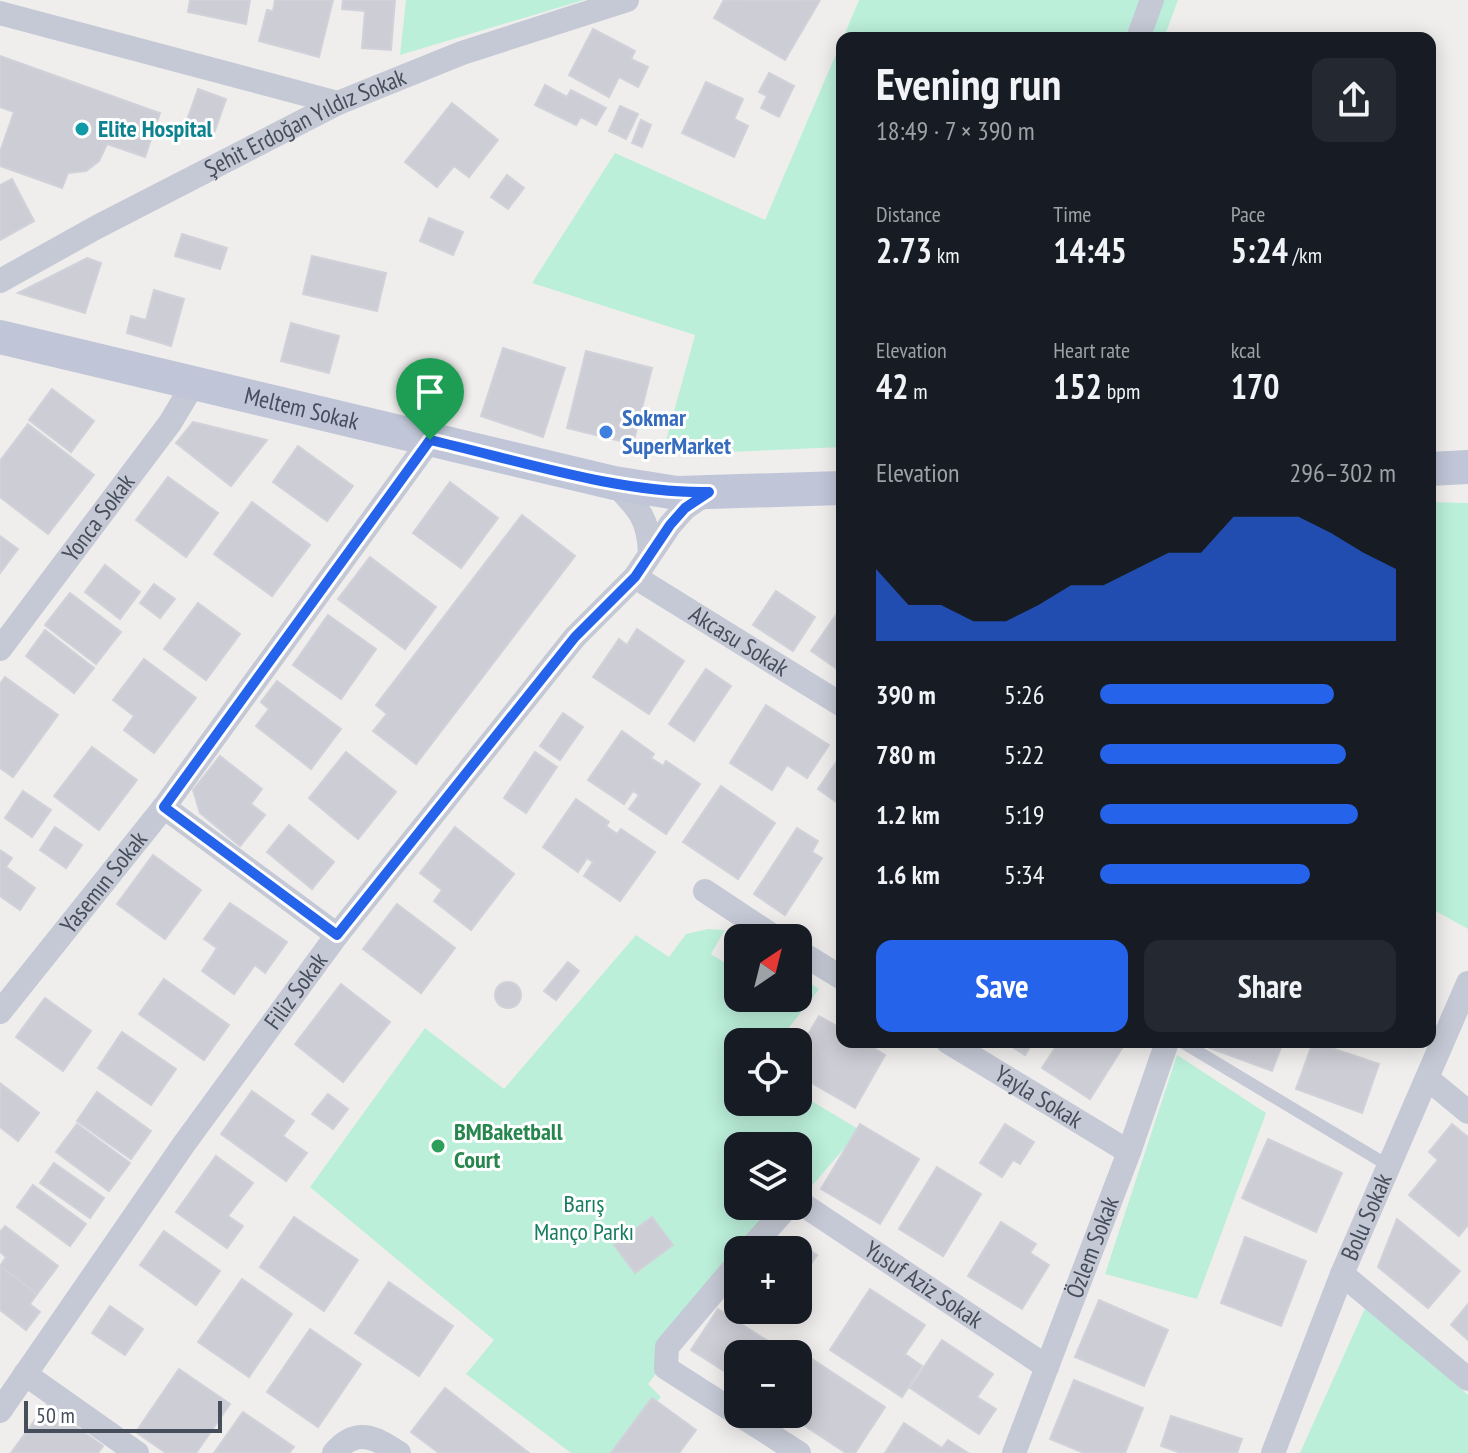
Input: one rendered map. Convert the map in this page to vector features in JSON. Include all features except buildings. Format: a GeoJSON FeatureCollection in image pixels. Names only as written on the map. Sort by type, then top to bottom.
{"type":"FeatureCollection","features":[{"type":"Feature","properties":{"kind":"main road","name":"Meltem Sokak"},"geometry":{"type":"LineString","coordinates":[[0,337],[614,483],[677,493],[836,488]]}},
{"type":"Feature","properties":{"kind":"main road"},"geometry":{"type":"LineString","coordinates":[[1436,469],[1468,467]]}},
{"type":"Feature","properties":{"kind":"street","name":"Şehit Erdoğan Yıldız Sokak"},"geometry":{"type":"LineString","coordinates":[[0,281],[97,227],[338,103],[462,53],[627,0]]}},
{"type":"Feature","properties":{"kind":"street"},"geometry":{"type":"LineString","coordinates":[[1140,32],[1152,0]]}},
{"type":"Feature","properties":{"kind":"street"},"geometry":{"type":"LineString","coordinates":[[0,13],[338,103]]}},
{"type":"Feature","properties":{"kind":"street","name":"Yonca Sokak"},"geometry":{"type":"LineString","coordinates":[[0,649],[170,423],[194,383]]}},
{"type":"Feature","properties":{"kind":"street","name":"Yasemın Sokak"},"geometry":{"type":"LineString","coordinates":[[0,1012],[164,807],[430,440]]}},
{"type":"Feature","properties":{"kind":"street"},"geometry":{"type":"LineString","coordinates":[[614,483],[639,508],[650,529],[650,554]]}},
{"type":"Feature","properties":{"kind":"street","name":"Filiz Sokak"},"geometry":{"type":"LineString","coordinates":[[0,1411],[184,1144],[337,935],[575,637],[635,577],[685,508],[709,492]]}},
{"type":"Feature","properties":{"kind":"street","name":"Akcasu Sokak"},"geometry":{"type":"LineString","coordinates":[[635,577],[836,701]]}},
{"type":"Feature","properties":{"kind":"street"},"geometry":{"type":"LineString","coordinates":[[164,807],[337,935]]}},
{"type":"Feature","properties":{"kind":"street"},"geometry":{"type":"LineString","coordinates":[[705,891],[755,924]]}},
{"type":"Feature","properties":{"kind":"street"},"geometry":{"type":"LineString","coordinates":[[812,960],[836,974]]}},
{"type":"Feature","properties":{"kind":"street","name":"Bolu Sokak"},"geometry":{"type":"LineString","coordinates":[[1273,1453],[1342,1274],[1468,983]]}},
{"type":"Feature","properties":{"kind":"street","name":"Yayla Sokak"},"geometry":{"type":"LineString","coordinates":[[958,1048],[1129,1152]]}},
{"type":"Feature","properties":{"kind":"street","name":"Özlem Sokak"},"geometry":{"type":"LineString","coordinates":[[1014,1453],[1129,1152],[1165,1048]]}},
{"type":"Feature","properties":{"kind":"street"},"geometry":{"type":"LineString","coordinates":[[1428,1079],[1468,1112]]}},
{"type":"Feature","properties":{"kind":"street","name":"Yusuf Aziz Sokak"},"geometry":{"type":"LineString","coordinates":[[812,1211],[1047,1367]]}},
{"type":"Feature","properties":{"kind":"street"},"geometry":{"type":"LineString","coordinates":[[761,1236],[776,1220]]}},
{"type":"Feature","properties":{"kind":"street"},"geometry":{"type":"LineString","coordinates":[[1342,1274],[1468,1379]]}},
{"type":"Feature","properties":{"kind":"street"},"geometry":{"type":"LineString","coordinates":[[724,1280],[667,1347],[666,1368],[724,1405]]}},
{"type":"Feature","properties":{"kind":"street"},"geometry":{"type":"LineString","coordinates":[[25,1374],[137,1453]]}},
{"type":"Feature","properties":{"kind":"street"},"geometry":{"type":"LineString","coordinates":[[760,1428],[799,1453]]}},
{"type":"Feature","properties":{"kind":"street"},"geometry":{"type":"LineString","coordinates":[[334,1453],[342,1444],[364,1436],[380,1441],[399,1453]]}},
{"type":"Feature","properties":{"kind":"lane"},"geometry":{"type":"LineString","coordinates":[[1192,1048],[1389,1166]]}},
{"type":"Feature","properties":{"kind":"green space"},"geometry":{"type":"Polygon","coordinates":[[[406,0],[584,0],[400,55],[406,0]]]}},
{"type":"Feature","properties":{"kind":"green space"},"geometry":{"type":"Polygon","coordinates":[[[859,0],[1178,0],[1166,32],[846,32],[859,0]]]}},
{"type":"Feature","properties":{"kind":"green space"},"geometry":{"type":"Polygon","coordinates":[[[836,54],[836,447],[662,455],[695,335],[532,283],[615,153],[765,220],[836,54]]]}},
{"type":"Feature","properties":{"kind":"green space"},"geometry":{"type":"Polygon","coordinates":[[[1436,502],[1468,503],[1468,929],[1436,911],[1436,502]]]}},
{"type":"Feature","properties":{"kind":"green space","name":"Barış Manço Parkı"},"geometry":{"type":"Polygon","coordinates":[[[708,929],[724,930],[711,954],[724,962],[724,1012],[801,1012],[789,1028],[724,1028],[724,1116],[812,1116],[812,1101],[860,1130],[812,1186],[812,1132],[724,1132],[724,1220],[783,1220],[769,1236],[724,1236],[724,1288],[648,1384],[661,1397],[614,1453],[571,1453],[466,1374],[494,1340],[310,1187],[425,1028],[504,1089],[636,935],[669,957],[686,934],[708,929]]]}},
{"type":"Feature","properties":{"kind":"green space","name":"Barış Manço Parkı"},"geometry":{"type":"Polygon","coordinates":[[[812,984],[819,989],[812,998],[812,984]]]}},
{"type":"Feature","properties":{"kind":"green space"},"geometry":{"type":"Polygon","coordinates":[[[1177,1055],[1266,1113],[1197,1299],[1105,1274],[1177,1055]]]}},
{"type":"Feature","properties":{"kind":"green space"},"geometry":{"type":"Polygon","coordinates":[[[1366,1306],[1468,1395],[1468,1453],[1300,1453],[1366,1306]]]}},
{"type":"Feature","properties":{"kind":"place","name":"Elite Hospital"},"geometry":{"type":"Point","coordinates":[82,129]}},
{"type":"Feature","properties":{"kind":"place","name":"Sokmar SuperMarket"},"geometry":{"type":"Point","coordinates":[606,432]}},
{"type":"Feature","properties":{"kind":"place","name":"BMBaketball Court"},"geometry":{"type":"Point","coordinates":[438,1146]}},
{"type":"Feature","properties":{"kind":"route"},"geometry":{"type":"LineString","coordinates":[[430,440],[614,483],[677,493],[709,492],[685,508],[635,577],[575,637],[337,935],[164,807],[430,440]]}}]}
